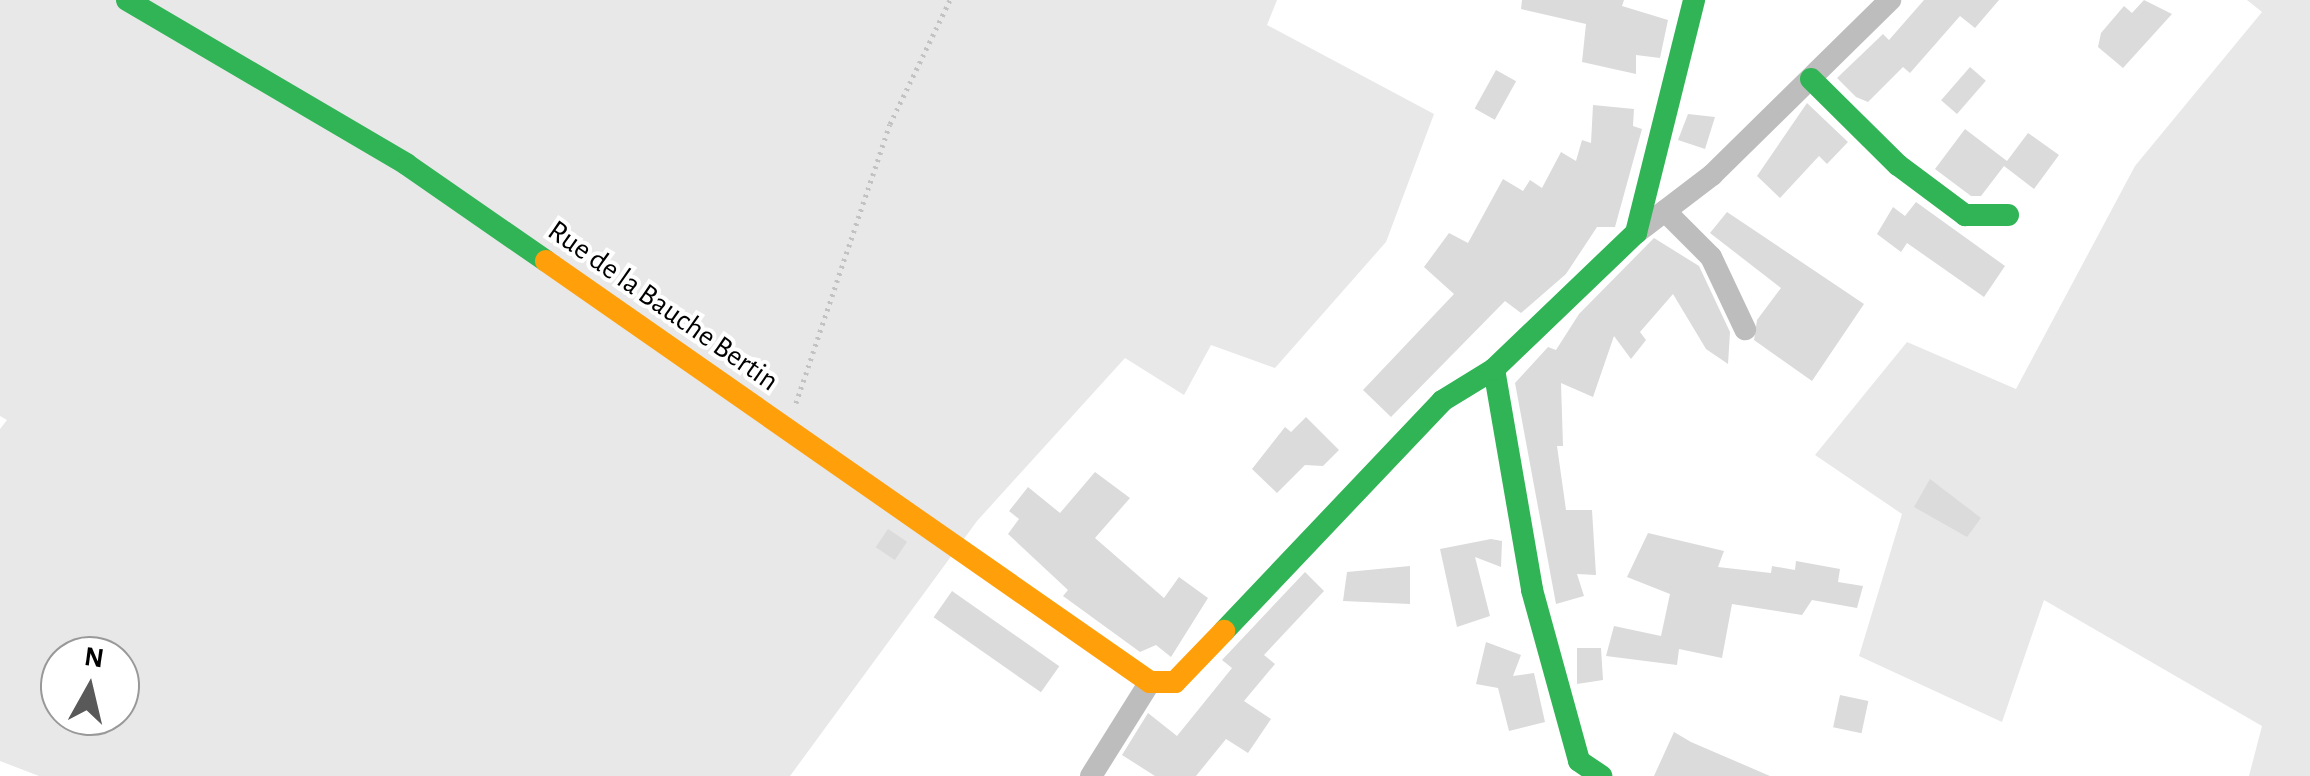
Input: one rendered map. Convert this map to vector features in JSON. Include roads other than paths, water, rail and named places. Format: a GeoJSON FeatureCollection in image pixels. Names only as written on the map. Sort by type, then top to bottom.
{"type":"FeatureCollection","features":[{"type":"Feature","properties":{"kind":"street","name":"Rue de la Bauche Bertin"},"geometry":{"type":"LineString","coordinates":[[128,0],[406,164],[1150,682]]}},
{"type":"Feature","properties":{"kind":"street"},"geometry":{"type":"LineString","coordinates":[[1636,234],[1694,0]]}},
{"type":"Feature","properties":{"kind":"street"},"geometry":{"type":"LineString","coordinates":[[1090,776],[1150,682],[1175,682],[1442,400],[1494,369],[1636,234],[1810,79],[1890,0]]}},
{"type":"Feature","properties":{"kind":"street"},"geometry":{"type":"LineString","coordinates":[[1810,79],[1898,165],[1965,216],[2008,215]]}},
{"type":"Feature","properties":{"kind":"street"},"geometry":{"type":"LineString","coordinates":[[1665,211],[1711,258],[1744,329]]}},
{"type":"Feature","properties":{"kind":"street"},"geometry":{"type":"LineString","coordinates":[[1494,369],[1532,590],[1579,761],[1602,776]]}}]}
